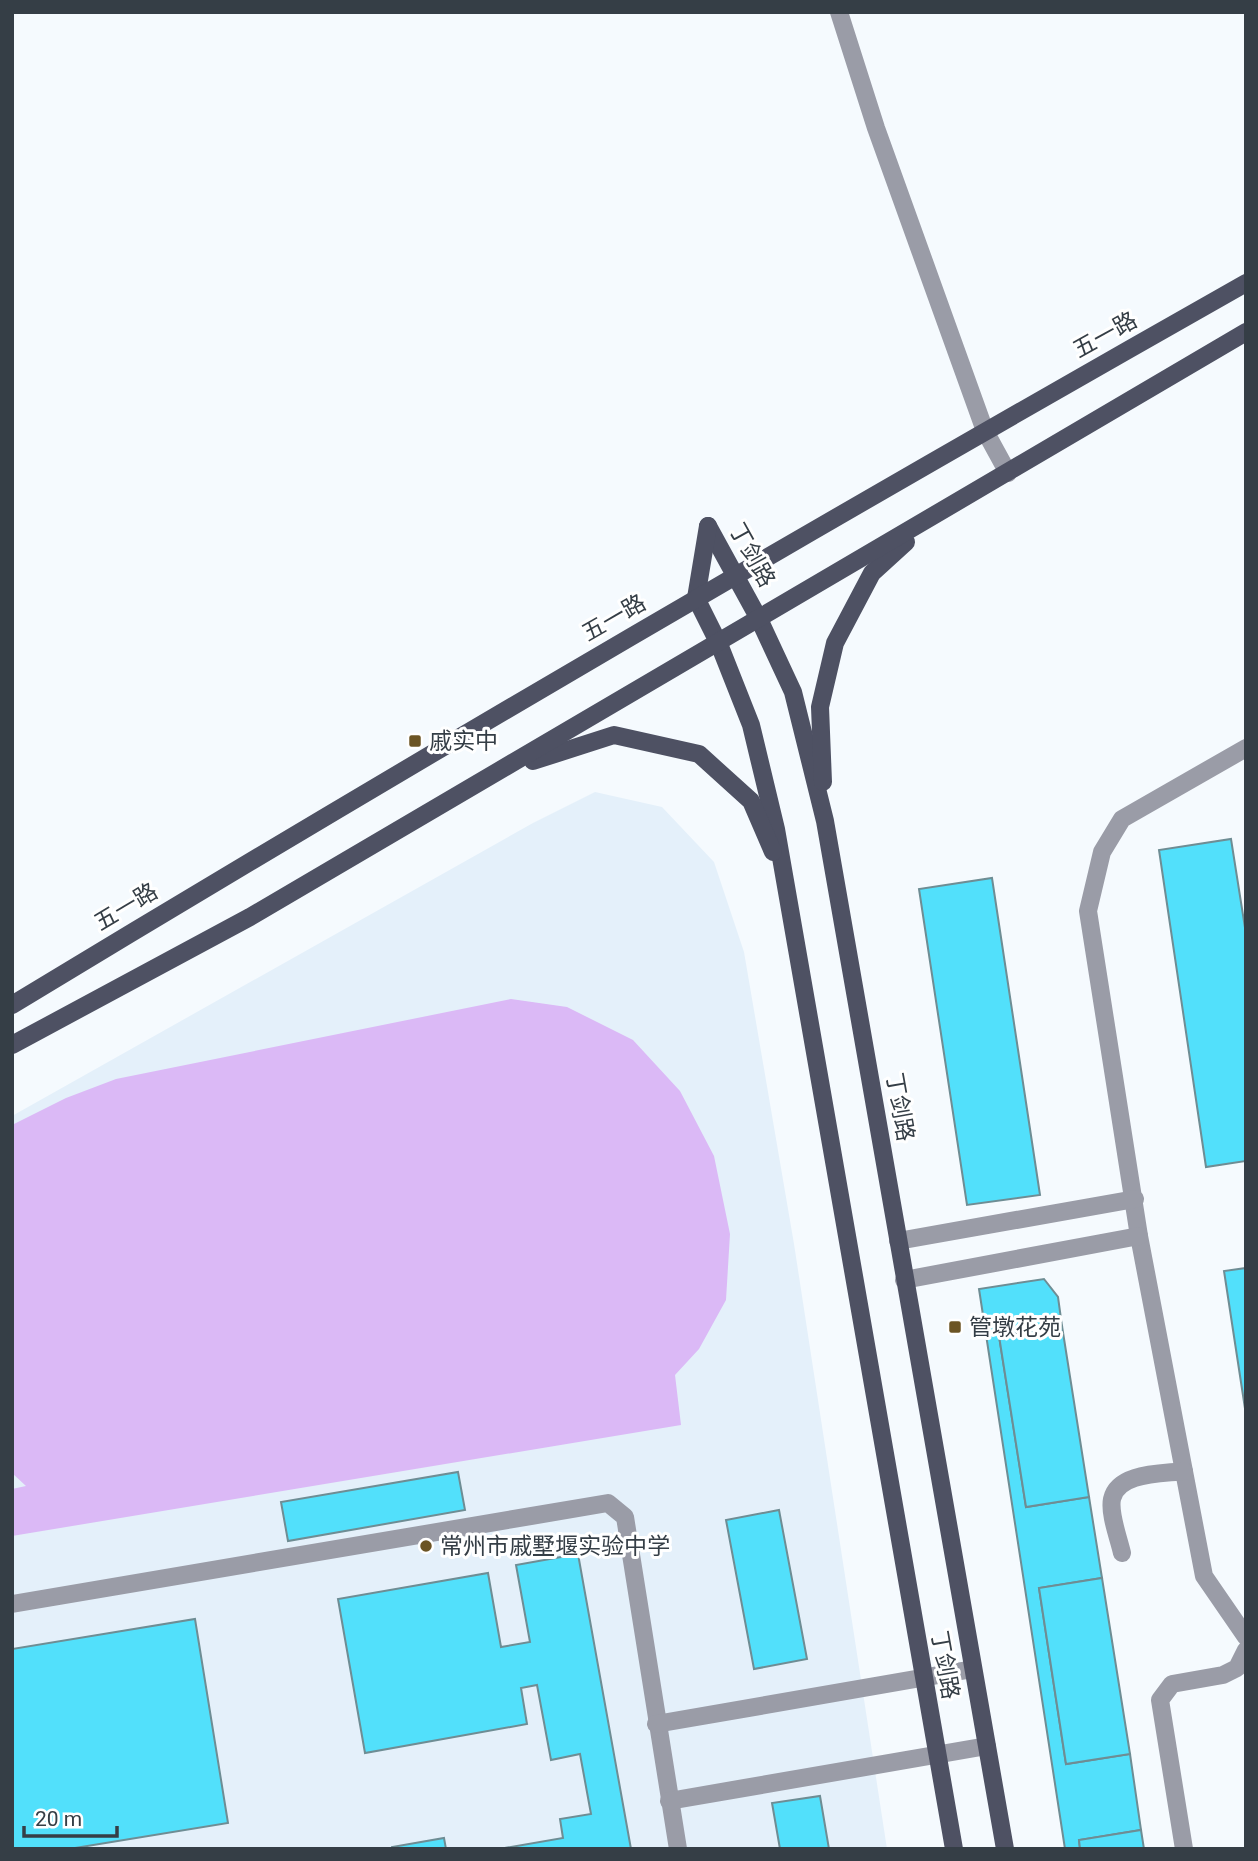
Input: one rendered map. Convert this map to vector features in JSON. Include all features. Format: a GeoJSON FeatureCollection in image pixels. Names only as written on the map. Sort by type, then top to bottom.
{"type":"FeatureCollection","features":[{"type":"Feature","properties":{"kind":"main road","name":"五一路"},"geometry":{"type":"LineString","coordinates":[[12,1005],[329,813],[736,574],[1246,283]]}},
{"type":"Feature","properties":{"kind":"main road"},"geometry":{"type":"LineString","coordinates":[[12,1045],[250,917],[719,644],[1246,332]]}},
{"type":"Feature","properties":{"kind":"main road"},"geometry":{"type":"LineString","coordinates":[[825,821],[820,707],[835,643],[872,573],[931,519]]}},
{"type":"Feature","properties":{"kind":"main road","name":"丁剑路"},"geometry":{"type":"LineString","coordinates":[[954,1849],[922,1679],[786,879],[751,725],[719,644],[696,598],[708,526],[760,619],[793,692],[825,821],[1005,1849]]}},
{"type":"Feature","properties":{"kind":"main road"},"geometry":{"type":"LineString","coordinates":[[503,770],[614,736],[699,754],[751,801],[786,879]]}},
{"type":"Feature","properties":{"kind":"street"},"geometry":{"type":"LineString","coordinates":[[839,12],[876,128],[985,431],[1008,473]]}},
{"type":"Feature","properties":{"kind":"street"},"geometry":{"type":"LineString","coordinates":[[1246,748],[1122,819],[1102,852],[1088,911],[1139,1236],[1204,1576],[1246,1637]]}},
{"type":"Feature","properties":{"kind":"street"},"geometry":{"type":"LineString","coordinates":[[898,1241],[1135,1199]]}},
{"type":"Feature","properties":{"kind":"street"},"geometry":{"type":"LineString","coordinates":[[904,1280],[1139,1236]]}},
{"type":"Feature","properties":{"kind":"street"},"geometry":{"type":"LineString","coordinates":[[1122,1553],[1112,1500],[1119,1486],[1132,1478],[1184,1471]]}},
{"type":"Feature","properties":{"kind":"street"},"geometry":{"type":"LineString","coordinates":[[12,1604],[608,1503],[625,1517],[678,1849]]}},
{"type":"Feature","properties":{"kind":"street"},"geometry":{"type":"LineString","coordinates":[[1184,1849],[1160,1700],[1172,1685],[1223,1675],[1237,1668],[1246,1650]]}},
{"type":"Feature","properties":{"kind":"street"},"geometry":{"type":"LineString","coordinates":[[656,1724],[973,1669]]}},
{"type":"Feature","properties":{"kind":"street"},"geometry":{"type":"LineString","coordinates":[[669,1801],[987,1746]]}},
{"type":"Feature","properties":{"kind":"shaded area","name":"常州市戚墅堰实验中学"},"geometry":{"type":"Polygon","coordinates":[[[595,792],[662,807],[714,862],[744,952],[794,1244],[887,1849],[12,1849],[12,1116],[533,823],[595,792]]]}},
{"type":"Feature","properties":{"kind":"shaded area"},"geometry":{"type":"Polygon","coordinates":[[[511,999],[567,1007],[633,1040],[680,1091],[714,1156],[730,1234],[726,1300],[699,1349],[675,1375],[681,1425],[12,1536],[12,1489],[26,1486],[12,1473],[12,1125],[66,1098],[116,1079],[511,999]]]}},
{"type":"Feature","properties":{"kind":"building"},"geometry":{"type":"Polygon","coordinates":[[[1231,839],[1246,934],[1246,1161],[1206,1167],[1159,850],[1231,839]]]}},
{"type":"Feature","properties":{"kind":"building"},"geometry":{"type":"Polygon","coordinates":[[[992,878],[1040,1195],[967,1205],[919,889],[992,878]]]}},
{"type":"Feature","properties":{"kind":"building"},"geometry":{"type":"Polygon","coordinates":[[[1246,1268],[1246,1415],[1224,1271],[1246,1268]]]}},
{"type":"Feature","properties":{"kind":"building"},"geometry":{"type":"Polygon","coordinates":[[[1044,1279],[1058,1297],[1062,1326],[999,1336],[1026,1507],[1089,1497],[1102,1578],[1039,1588],[1066,1764],[1130,1754],[1141,1830],[1079,1840],[1080,1849],[1065,1849],[979,1289],[1044,1279]]]}},
{"type":"Feature","properties":{"kind":"building"},"geometry":{"type":"Polygon","coordinates":[[[1062,1326],[1089,1497],[1026,1507],[999,1336],[1062,1326]]]}},
{"type":"Feature","properties":{"kind":"building"},"geometry":{"type":"Polygon","coordinates":[[[458,1472],[465,1510],[288,1541],[281,1502],[458,1472]]]}},
{"type":"Feature","properties":{"kind":"building"},"geometry":{"type":"Polygon","coordinates":[[[779,1510],[807,1659],[754,1669],[726,1520],[779,1510]]]}},
{"type":"Feature","properties":{"kind":"building"},"geometry":{"type":"Polygon","coordinates":[[[578,1554],[631,1849],[499,1849],[563,1838],[560,1819],[591,1814],[580,1754],[551,1760],[537,1685],[521,1688],[527,1724],[365,1753],[338,1599],[488,1573],[501,1647],[530,1642],[516,1565],[578,1554]]]}},
{"type":"Feature","properties":{"kind":"building"},"geometry":{"type":"Polygon","coordinates":[[[1102,1578],[1130,1754],[1066,1764],[1039,1588],[1102,1578]]]}},
{"type":"Feature","properties":{"kind":"building"},"geometry":{"type":"Polygon","coordinates":[[[195,1619],[228,1823],[69,1849],[12,1849],[12,1649],[195,1619]]]}},
{"type":"Feature","properties":{"kind":"building"},"geometry":{"type":"Polygon","coordinates":[[[820,1796],[829,1849],[780,1849],[772,1803],[820,1796]]]}},
{"type":"Feature","properties":{"kind":"building"},"geometry":{"type":"Polygon","coordinates":[[[1141,1830],[1144,1849],[1080,1849],[1079,1840],[1141,1830]]]}},
{"type":"Feature","properties":{"kind":"building"},"geometry":{"type":"Polygon","coordinates":[[[444,1838],[446,1849],[392,1849],[392,1847],[444,1838]]]}},
{"type":"Feature","properties":{"kind":"place","name":"戚实中"},"geometry":{"type":"Point","coordinates":[415,741]}},
{"type":"Feature","properties":{"kind":"place","name":"管墩花苑"},"geometry":{"type":"Point","coordinates":[955,1327]}},
{"type":"Feature","properties":{"kind":"place","name":"常州市戚墅堰实验中学"},"geometry":{"type":"Point","coordinates":[426,1546]}}]}
